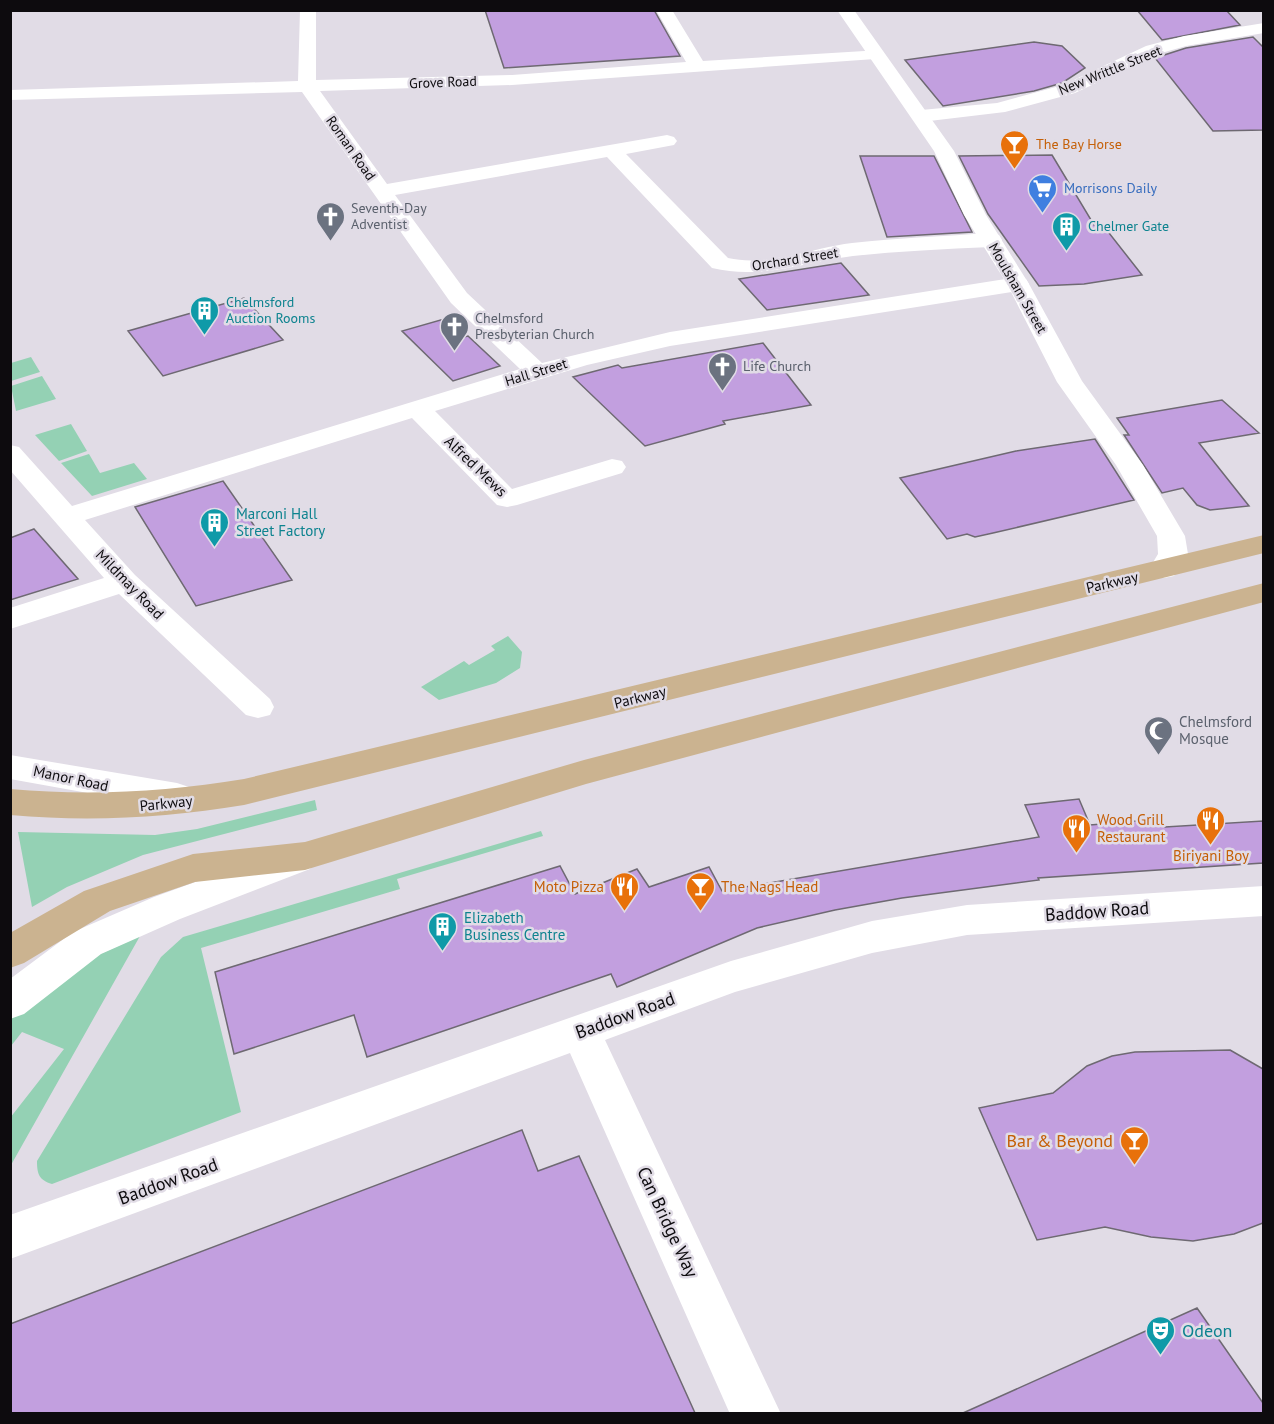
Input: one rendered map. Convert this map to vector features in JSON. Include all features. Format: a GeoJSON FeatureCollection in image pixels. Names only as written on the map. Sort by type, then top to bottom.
{"type":"FeatureCollection","features":[{"type":"Feature","properties":{"kind":"main road","name":"Parkway"},"geometry":{"type":"LineString","coordinates":[[10,802],[54,807],[121,808],[203,800],[1263,544]]}},
{"type":"Feature","properties":{"kind":"main road"},"geometry":{"type":"LineString","coordinates":[[10,952],[97,901],[193,868],[305,856],[584,772],[1263,592]]}},
{"type":"Feature","properties":{"kind":"street"},"geometry":{"type":"LineString","coordinates":[[307,86],[308,10]]}},
{"type":"Feature","properties":{"kind":"street"},"geometry":{"type":"LineString","coordinates":[[664,10],[697,66]]}},
{"type":"Feature","properties":{"kind":"street","name":"Moulsham Street"},"geometry":{"type":"LineString","coordinates":[[845,10],[944,151],[965,197],[1018,284],[1070,382],[1129,465],[1171,536],[1173,554],[1164,569]]}},
{"type":"Feature","properties":{"kind":"street","name":"New Writtle Street"},"geometry":{"type":"LineString","coordinates":[[921,116],[998,108],[1069,89],[1152,50],[1184,41],[1263,28]]}},
{"type":"Feature","properties":{"kind":"street","name":"Grove Road"},"geometry":{"type":"LineString","coordinates":[[10,95],[512,80],[875,54]]}},
{"type":"Feature","properties":{"kind":"street","name":"Roman Road"},"geometry":{"type":"LineString","coordinates":[[307,86],[459,298],[537,372]]}},
{"type":"Feature","properties":{"kind":"street"},"geometry":{"type":"LineString","coordinates":[[381,191],[667,141]]}},
{"type":"Feature","properties":{"kind":"street","name":"Orchard Street"},"geometry":{"type":"LineString","coordinates":[[612,151],[720,263],[729,266],[750,267],[852,250],[991,240]]}},
{"type":"Feature","properties":{"kind":"street","name":"Hall Street"},"geometry":{"type":"LineString","coordinates":[[66,517],[537,372],[670,339],[1018,284]]}},
{"type":"Feature","properties":{"kind":"street","name":"Alfred Mews"},"geometry":{"type":"LineString","coordinates":[[417,408],[507,499],[612,467]]}},
{"type":"Feature","properties":{"kind":"street","name":"Mildmay Road"},"geometry":{"type":"LineString","coordinates":[[10,453],[124,582],[258,707]]}},
{"type":"Feature","properties":{"kind":"street"},"geometry":{"type":"LineString","coordinates":[[10,619],[124,582]]}},
{"type":"Feature","properties":{"kind":"street","name":"Manor Road"},"geometry":{"type":"LineString","coordinates":[[10,767],[55,773],[128,790],[203,800]]}},
{"type":"Feature","properties":{"kind":"street"},"geometry":{"type":"LineString","coordinates":[[10,1002],[87,943],[167,908],[305,856]]}},
{"type":"Feature","properties":{"kind":"street","name":"Baddow Road"},"geometry":{"type":"LineString","coordinates":[[10,1237],[731,977],[872,937],[967,920],[1263,901]]}},
{"type":"Feature","properties":{"kind":"street","name":"Can Bridge Way"},"geometry":{"type":"LineString","coordinates":[[580,1031],[756,1413]]}},
{"type":"Feature","properties":{"kind":"green space"},"geometry":{"type":"Polygon","coordinates":[[[31,357],[40,372],[11,381],[11,363],[31,357]]]}},
{"type":"Feature","properties":{"kind":"green space"},"geometry":{"type":"Polygon","coordinates":[[[42,376],[56,399],[16,411],[11,386],[42,376]]]}},
{"type":"Feature","properties":{"kind":"green space"},"geometry":{"type":"Polygon","coordinates":[[[71,424],[87,451],[59,461],[35,435],[71,424]]]}},
{"type":"Feature","properties":{"kind":"green space"},"geometry":{"type":"Polygon","coordinates":[[[89,454],[100,473],[134,463],[147,479],[92,496],[61,463],[89,454]]]}},
{"type":"Feature","properties":{"kind":"green space"},"geometry":{"type":"Polygon","coordinates":[[[508,636],[522,652],[520,668],[496,683],[439,700],[421,687],[464,661],[469,665],[495,650],[491,646],[508,636]]]}},
{"type":"Feature","properties":{"kind":"green space"},"geometry":{"type":"Polygon","coordinates":[[[315,800],[317,810],[143,855],[67,887],[32,907],[18,832],[155,835],[197,829],[315,800]]]}},
{"type":"Feature","properties":{"kind":"green space"},"geometry":{"type":"Polygon","coordinates":[[[541,831],[543,836],[397,879],[400,889],[201,948],[241,1112],[52,1184],[44,1181],[40,1176],[37,1161],[161,957],[183,937],[541,831]]]}},
{"type":"Feature","properties":{"kind":"green space"},"geometry":{"type":"Polygon","coordinates":[[[140,936],[11,1165],[10,1118],[64,1049],[22,1032],[11,1046],[11,1019],[89,959],[140,936]]]}},
{"type":"Feature","properties":{"kind":"building"},"geometry":{"type":"Polygon","coordinates":[[[485,10],[654,10],[680,56],[504,68],[485,10]]]}},
{"type":"Feature","properties":{"kind":"building"},"geometry":{"type":"Polygon","coordinates":[[[1137,10],[1226,10],[1240,25],[1162,40],[1137,10]]]}},
{"type":"Feature","properties":{"kind":"building"},"geometry":{"type":"Polygon","coordinates":[[[1253,37],[1263,47],[1263,130],[1213,131],[1155,58],[1186,48],[1253,37]]]}},
{"type":"Feature","properties":{"kind":"building"},"geometry":{"type":"Polygon","coordinates":[[[1034,42],[1062,46],[1085,68],[1062,83],[1034,91],[943,106],[905,60],[1034,42]]]}},
{"type":"Feature","properties":{"kind":"building"},"geometry":{"type":"Polygon","coordinates":[[[1052,155],[1094,225],[1102,224],[1142,275],[1084,284],[1039,286],[988,214],[959,156],[1052,155]]]}},
{"type":"Feature","properties":{"kind":"building"},"geometry":{"type":"Polygon","coordinates":[[[860,156],[934,156],[972,232],[887,237],[860,156]]]}},
{"type":"Feature","properties":{"kind":"building"},"geometry":{"type":"Polygon","coordinates":[[[841,263],[869,295],[767,310],[739,279],[841,263]]]}},
{"type":"Feature","properties":{"kind":"building","name":"Chelmsford Auction Rooms"},"geometry":{"type":"Polygon","coordinates":[[[244,298],[283,340],[163,376],[128,331],[244,298]]]}},
{"type":"Feature","properties":{"kind":"building","name":"Chelmsford Presbyterian Church"},"geometry":{"type":"Polygon","coordinates":[[[444,319],[464,337],[468,336],[500,366],[453,381],[402,331],[444,319]]]}},
{"type":"Feature","properties":{"kind":"building","name":"Life Church"},"geometry":{"type":"Polygon","coordinates":[[[763,343],[811,405],[723,421],[725,424],[645,446],[573,377],[618,365],[622,368],[763,343]]]}},
{"type":"Feature","properties":{"kind":"building"},"geometry":{"type":"Polygon","coordinates":[[[1222,400],[1259,433],[1199,443],[1249,506],[1210,510],[1197,505],[1183,488],[1162,493],[1124,435],[1129,435],[1117,418],[1222,400]]]}},
{"type":"Feature","properties":{"kind":"building"},"geometry":{"type":"Polygon","coordinates":[[[1095,439],[1134,500],[975,537],[967,534],[947,539],[900,478],[1016,451],[1095,439]]]}},
{"type":"Feature","properties":{"kind":"building","name":"Marconi Hall Street Factory"},"geometry":{"type":"Polygon","coordinates":[[[223,481],[292,580],[196,606],[135,507],[223,481]]]}},
{"type":"Feature","properties":{"kind":"building"},"geometry":{"type":"Polygon","coordinates":[[[34,529],[78,579],[10,600],[10,538],[34,529]]]}},
{"type":"Feature","properties":{"kind":"building"},"geometry":{"type":"Polygon","coordinates":[[[1079,799],[1090,825],[1160,819],[1165,827],[1263,821],[1263,863],[1038,878],[1039,880],[902,898],[835,910],[757,928],[617,987],[611,974],[367,1057],[354,1015],[234,1054],[215,972],[560,866],[575,894],[637,869],[649,887],[709,867],[722,891],[1039,837],[1025,805],[1079,799]]]}},
{"type":"Feature","properties":{"kind":"building","name":"Bar & Beyond"},"geometry":{"type":"Polygon","coordinates":[[[1230,1050],[1263,1069],[1263,1223],[1234,1234],[1193,1241],[1151,1237],[1105,1227],[1037,1240],[979,1108],[1053,1093],[1087,1066],[1112,1056],[1135,1052],[1230,1050]]]}},
{"type":"Feature","properties":{"kind":"building"},"geometry":{"type":"Polygon","coordinates":[[[522,1130],[538,1171],[579,1156],[695,1413],[10,1413],[10,1324],[522,1130]]]}},
{"type":"Feature","properties":{"kind":"building","name":"Odeon"},"geometry":{"type":"Polygon","coordinates":[[[1197,1308],[1263,1403],[1263,1413],[963,1413],[1197,1308]]]}},
{"type":"Feature","properties":{"kind":"place","name":"The Bay Horse"},"geometry":{"type":"Point","coordinates":[1015,170]}},
{"type":"Feature","properties":{"kind":"place","name":"Morrisons Daily"},"geometry":{"type":"Point","coordinates":[1043,214]}},
{"type":"Feature","properties":{"kind":"place","name":"Seventh-Day Adventist"},"geometry":{"type":"Point","coordinates":[330,242]}},
{"type":"Feature","properties":{"kind":"place","name":"Chelmer Gate"},"geometry":{"type":"Point","coordinates":[1067,252]}},
{"type":"Feature","properties":{"kind":"place","name":"Chelmsford Auction Rooms"},"geometry":{"type":"Point","coordinates":[205,336]}},
{"type":"Feature","properties":{"kind":"place","name":"Chelmsford Presbyterian Church"},"geometry":{"type":"Point","coordinates":[454,352]}},
{"type":"Feature","properties":{"kind":"place","name":"Life Church"},"geometry":{"type":"Point","coordinates":[722,392]}},
{"type":"Feature","properties":{"kind":"place","name":"Marconi Hall Street Factory"},"geometry":{"type":"Point","coordinates":[215,548]}},
{"type":"Feature","properties":{"kind":"place","name":"Chelmsford Mosque"},"geometry":{"type":"Point","coordinates":[1158,756]}},
{"type":"Feature","properties":{"kind":"place","name":"Biriyani Boy"},"geometry":{"type":"Point","coordinates":[1211,846]}},
{"type":"Feature","properties":{"kind":"place","name":"Wood Grill Restaurant"},"geometry":{"type":"Point","coordinates":[1076,854]}},
{"type":"Feature","properties":{"kind":"place","name":"Moto Pizza"},"geometry":{"type":"Point","coordinates":[625,912]}},
{"type":"Feature","properties":{"kind":"place","name":"The Nags Head"},"geometry":{"type":"Point","coordinates":[700,912]}},
{"type":"Feature","properties":{"kind":"place","name":"Elizabeth Business Centre"},"geometry":{"type":"Point","coordinates":[443,952]}},
{"type":"Feature","properties":{"kind":"place","name":"Bar & Beyond"},"geometry":{"type":"Point","coordinates":[1134,1166]}},
{"type":"Feature","properties":{"kind":"place","name":"Odeon"},"geometry":{"type":"Point","coordinates":[1161,1356]}}]}
